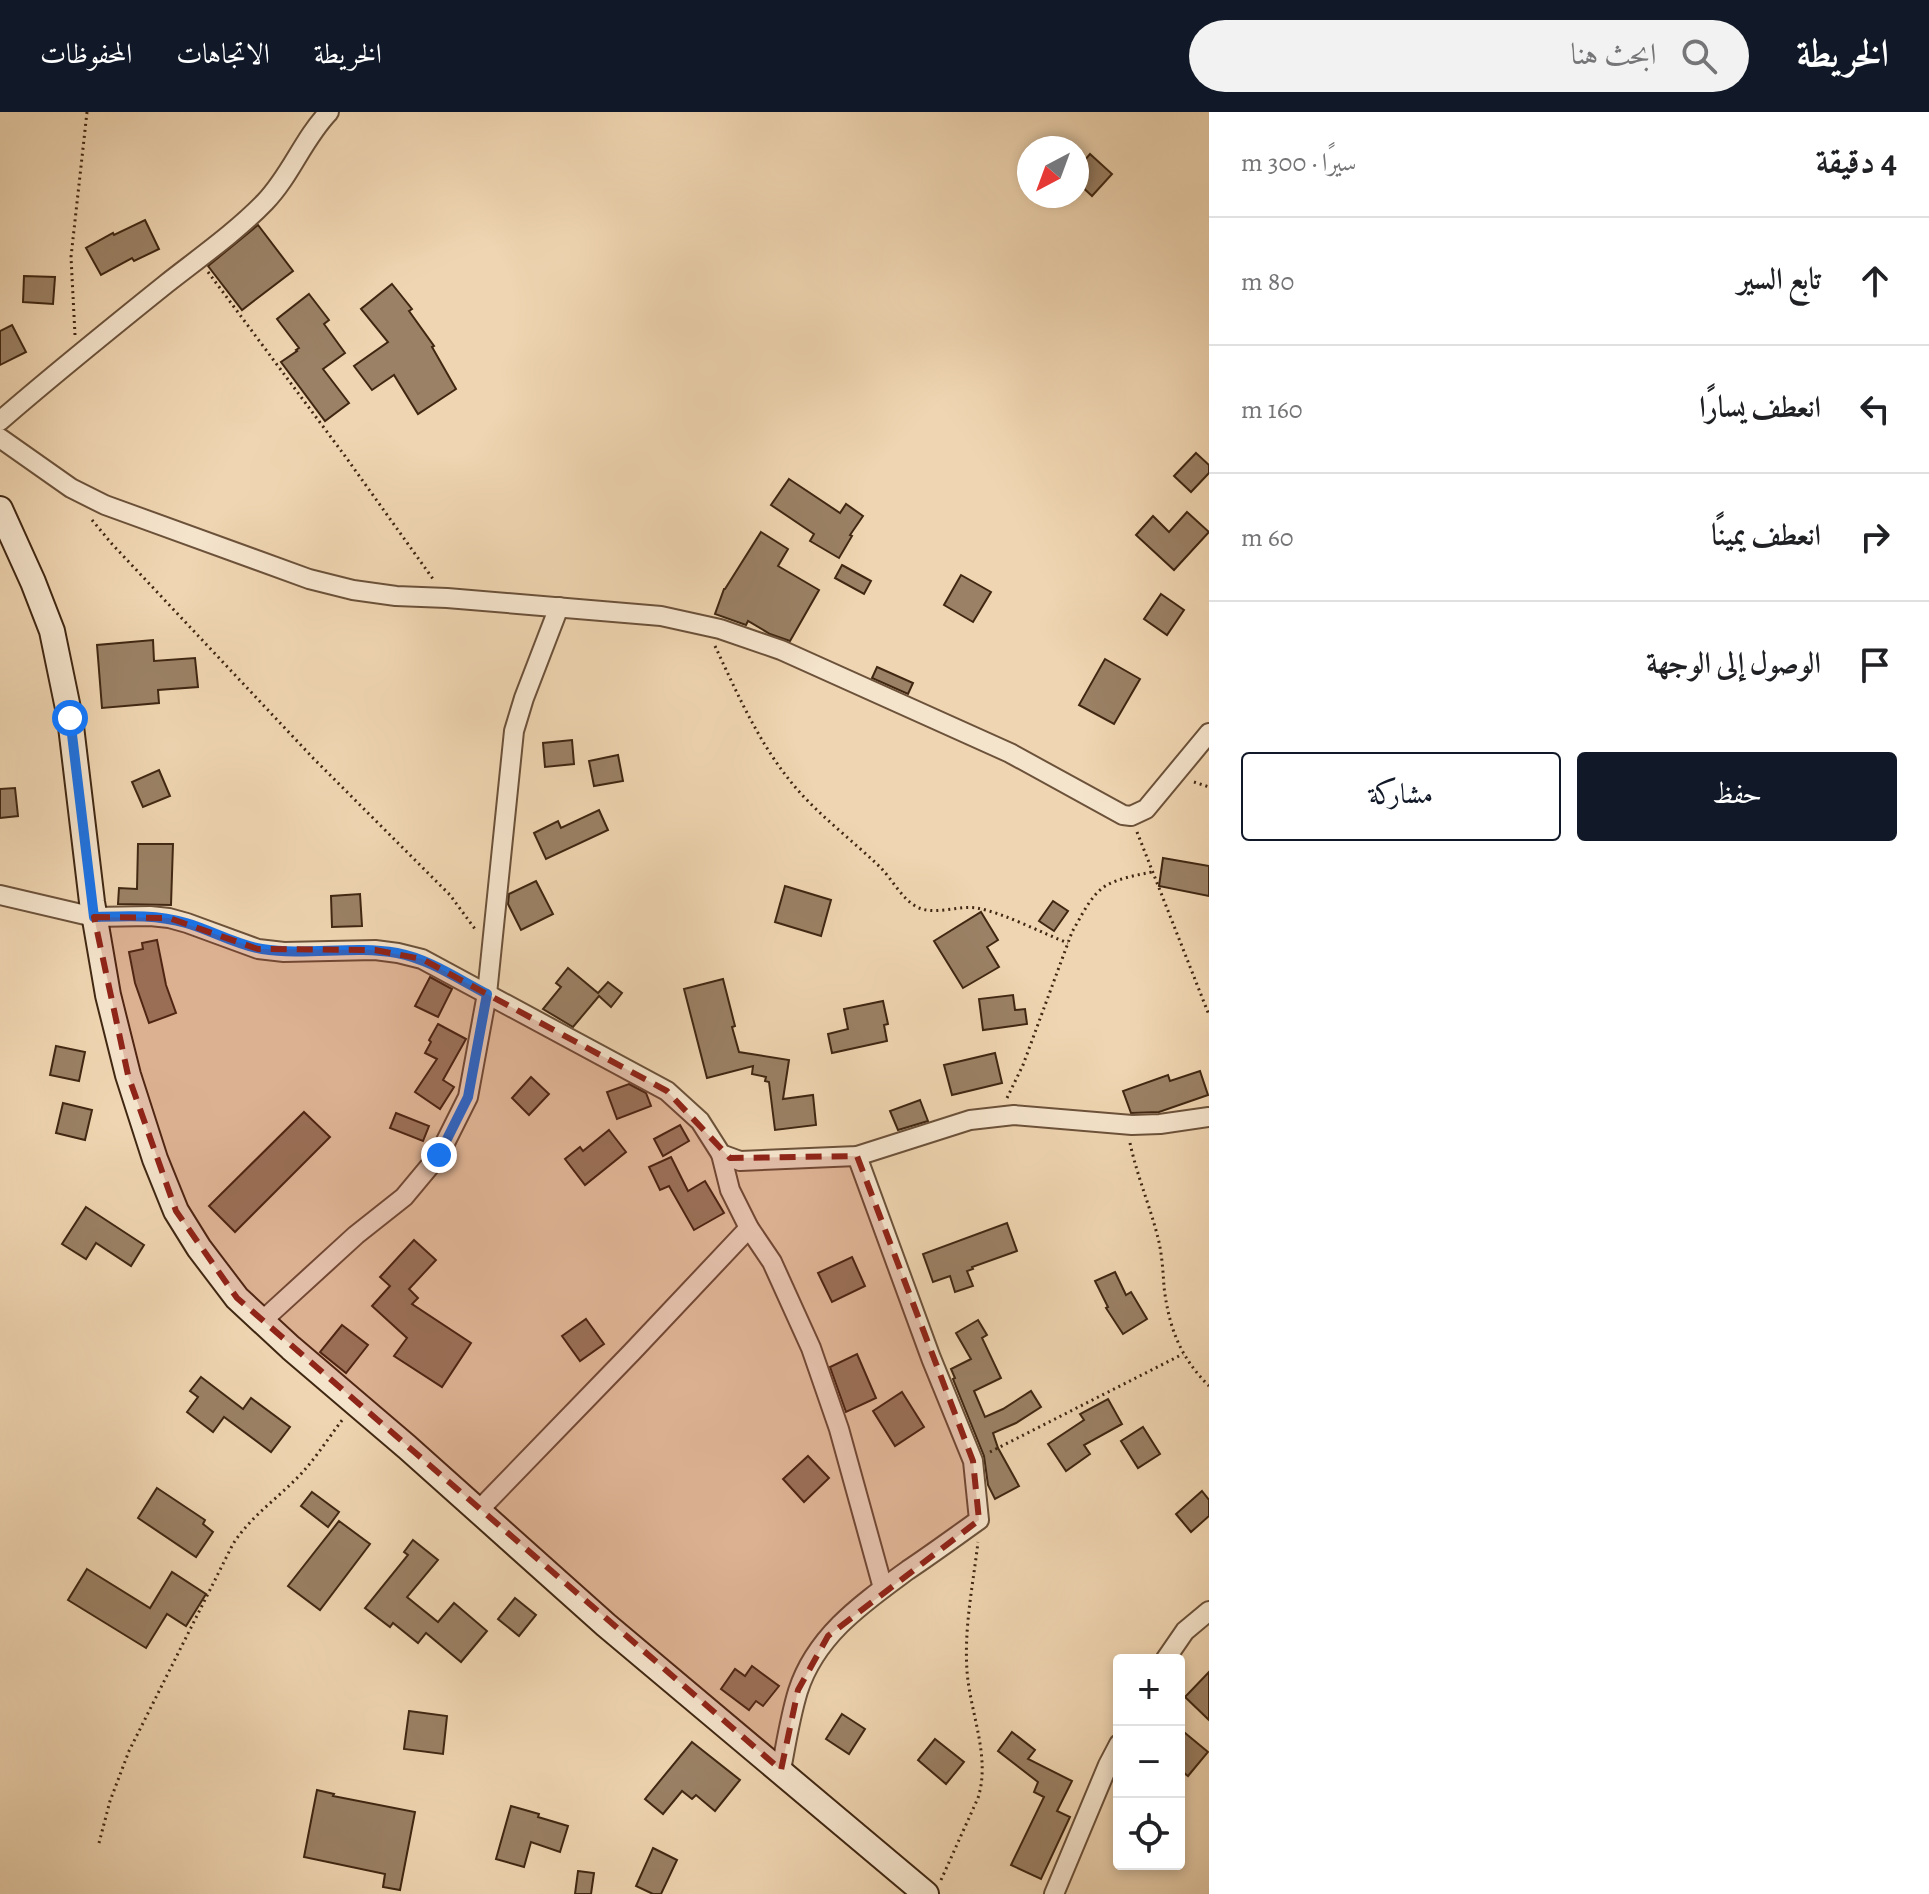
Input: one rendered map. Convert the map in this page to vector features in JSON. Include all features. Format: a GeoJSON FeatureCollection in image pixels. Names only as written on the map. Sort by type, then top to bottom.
{"type":"FeatureCollection","features":[{"type":"Feature","properties":{"kind":"street"},"geometry":{"type":"LineString","coordinates":[[0,421],[76,355],[265,202],[308,137],[329,112]]}},
{"type":"Feature","properties":{"kind":"street"},"geometry":{"type":"LineString","coordinates":[[0,438],[71,488],[105,505],[309,579],[396,596],[661,616],[720,629],[796,657],[1010,753],[1123,815],[1131,816],[1146,809],[1209,733]]}},
{"type":"Feature","properties":{"kind":"street"},"geometry":{"type":"LineString","coordinates":[[0,509],[52,631],[70,718],[94,917],[108,995],[128,1075],[155,1159],[176,1211],[199,1248],[237,1298],[606,1625],[781,1770],[933,1887]]}},
{"type":"Feature","properties":{"kind":"street"},"geometry":{"type":"LineString","coordinates":[[262,1321],[356,1235],[404,1197],[439,1155],[468,1097],[487,994],[514,731],[559,607]]}},
{"type":"Feature","properties":{"kind":"street"},"geometry":{"type":"LineString","coordinates":[[0,895],[94,917],[169,918],[258,949],[284,952],[375,950],[422,959],[667,1091],[700,1121],[721,1154],[730,1190],[749,1228],[772,1262],[811,1348],[839,1429],[883,1588]]}},
{"type":"Feature","properties":{"kind":"street"},"geometry":{"type":"LineString","coordinates":[[721,1154],[740,1161],[857,1156],[970,1120],[998,1116],[1127,1125],[1209,1117]]}},
{"type":"Feature","properties":{"kind":"street"},"geometry":{"type":"LineString","coordinates":[[781,1770],[798,1690],[828,1636],[848,1615],[883,1588],[979,1520],[973,1461],[931,1358],[857,1156]]}},
{"type":"Feature","properties":{"kind":"street"},"geometry":{"type":"LineString","coordinates":[[478,1511],[749,1228]]}},
{"type":"Feature","properties":{"kind":"street"},"geometry":{"type":"LineString","coordinates":[[1169,1654],[1185,1631],[1209,1611]]}},
{"type":"Feature","properties":{"kind":"street"},"geometry":{"type":"LineString","coordinates":[[1054,1894],[1113,1755]]}},
{"type":"Feature","properties":{"kind":"path"},"geometry":{"type":"LineString","coordinates":[[76,355],[71,257],[87,112]]}},
{"type":"Feature","properties":{"kind":"path"},"geometry":{"type":"LineString","coordinates":[[197,259],[447,598]]}},
{"type":"Feature","properties":{"kind":"path"},"geometry":{"type":"LineString","coordinates":[[71,488],[112,544],[313,758],[450,895],[491,951]]}},
{"type":"Feature","properties":{"kind":"path"},"geometry":{"type":"LineString","coordinates":[[706,626],[746,713],[797,789],[883,870],[911,902],[919,908],[931,910],[975,908],[991,912],[1068,943]]}},
{"type":"Feature","properties":{"kind":"path"},"geometry":{"type":"LineString","coordinates":[[1131,816],[1209,1015]]}},
{"type":"Feature","properties":{"kind":"path"},"geometry":{"type":"LineString","coordinates":[[998,1116],[1023,1065],[1068,943],[1083,913],[1105,886],[1152,872]]}},
{"type":"Feature","properties":{"kind":"path"},"geometry":{"type":"LineString","coordinates":[[1127,1125],[1134,1162],[1159,1239],[1173,1333],[1183,1354],[1209,1386]]}},
{"type":"Feature","properties":{"kind":"path"},"geometry":{"type":"LineString","coordinates":[[973,1461],[1183,1354]]}},
{"type":"Feature","properties":{"kind":"path"},"geometry":{"type":"LineString","coordinates":[[99,1843],[110,1801],[129,1751],[233,1544],[259,1511],[301,1474],[355,1403]]}},
{"type":"Feature","properties":{"kind":"path"},"geometry":{"type":"LineString","coordinates":[[933,1887],[982,1785],[982,1760],[967,1673],[966,1634],[979,1520]]}},
{"type":"Feature","properties":{"kind":"highlighted area"},"geometry":{"type":"Polygon","coordinates":[[[94,917],[169,918],[258,949],[375,950],[422,959],[667,1091],[730,1158],[857,1156],[973,1461],[979,1520],[828,1636],[798,1690],[781,1770],[237,1298],[176,1211],[128,1075],[94,917]]]}},
{"type":"Feature","properties":{"kind":"building"},"geometry":{"type":"Polygon","coordinates":[[[1089,155],[1112,174],[1092,196],[1089,193],[1089,155]]]}},
{"type":"Feature","properties":{"kind":"building"},"geometry":{"type":"Polygon","coordinates":[[[145,220],[159,249],[134,261],[132,258],[101,275],[86,248],[145,220]]]}},
{"type":"Feature","properties":{"kind":"building"},"geometry":{"type":"Polygon","coordinates":[[[258,225],[293,271],[242,310],[208,266],[258,225]]]}},
{"type":"Feature","properties":{"kind":"building"},"geometry":{"type":"Polygon","coordinates":[[[24,276],[55,277],[53,304],[23,302],[24,276]]]}},
{"type":"Feature","properties":{"kind":"building"},"geometry":{"type":"Polygon","coordinates":[[[392,284],[412,309],[409,311],[434,346],[456,389],[418,414],[394,375],[372,390],[354,366],[388,342],[361,309],[392,284]]]}},
{"type":"Feature","properties":{"kind":"building"},"geometry":{"type":"Polygon","coordinates":[[[309,294],[329,320],[324,324],[345,353],[323,369],[349,403],[325,421],[281,362],[299,348],[277,319],[309,294]]]}},
{"type":"Feature","properties":{"kind":"building"},"geometry":{"type":"Polygon","coordinates":[[[12,325],[26,352],[0,365],[0,331],[12,325]]]}},
{"type":"Feature","properties":{"kind":"building"},"geometry":{"type":"Polygon","coordinates":[[[1196,453],[1209,465],[1209,473],[1191,492],[1174,476],[1196,453]]]}},
{"type":"Feature","properties":{"kind":"building"},"geometry":{"type":"Polygon","coordinates":[[[789,479],[840,513],[846,504],[863,516],[839,558],[810,541],[814,534],[771,505],[789,479]]]}},
{"type":"Feature","properties":{"kind":"building"},"geometry":{"type":"Polygon","coordinates":[[[1187,512],[1209,532],[1174,570],[1136,535],[1153,516],[1169,532],[1187,512]]]}},
{"type":"Feature","properties":{"kind":"building"},"geometry":{"type":"Polygon","coordinates":[[[761,532],[788,549],[778,566],[819,590],[790,641],[748,621],[746,625],[715,614],[724,589],[761,532]]]}},
{"type":"Feature","properties":{"kind":"building"},"geometry":{"type":"Polygon","coordinates":[[[842,565],[871,581],[864,594],[835,578],[842,565]]]}},
{"type":"Feature","properties":{"kind":"building"},"geometry":{"type":"Polygon","coordinates":[[[961,575],[991,592],[973,622],[944,605],[961,575]]]}},
{"type":"Feature","properties":{"kind":"building"},"geometry":{"type":"Polygon","coordinates":[[[1161,594],[1184,610],[1167,635],[1144,619],[1161,594]]]}},
{"type":"Feature","properties":{"kind":"building"},"geometry":{"type":"Polygon","coordinates":[[[153,640],[154,661],[195,658],[198,687],[158,690],[159,703],[102,708],[97,645],[153,640]]]}},
{"type":"Feature","properties":{"kind":"building"},"geometry":{"type":"Polygon","coordinates":[[[1105,659],[1140,679],[1114,724],[1079,705],[1105,659]]]}},
{"type":"Feature","properties":{"kind":"building"},"geometry":{"type":"Polygon","coordinates":[[[877,667],[913,683],[908,694],[872,678],[877,667]]]}},
{"type":"Feature","properties":{"kind":"building"},"geometry":{"type":"Polygon","coordinates":[[[572,740],[574,764],[545,767],[543,743],[572,740]]]}},
{"type":"Feature","properties":{"kind":"building"},"geometry":{"type":"Polygon","coordinates":[[[618,755],[623,781],[594,786],[589,761],[618,755]]]}},
{"type":"Feature","properties":{"kind":"building"},"geometry":{"type":"Polygon","coordinates":[[[159,770],[170,796],[143,807],[132,782],[159,770]]]}},
{"type":"Feature","properties":{"kind":"building"},"geometry":{"type":"Polygon","coordinates":[[[15,788],[18,816],[0,818],[0,789],[15,788]]]}},
{"type":"Feature","properties":{"kind":"building"},"geometry":{"type":"Polygon","coordinates":[[[599,810],[608,830],[546,859],[534,833],[558,821],[561,828],[599,810]]]}},
{"type":"Feature","properties":{"kind":"building"},"geometry":{"type":"Polygon","coordinates":[[[138,844],[173,844],[171,905],[118,904],[119,888],[137,889],[138,844]]]}},
{"type":"Feature","properties":{"kind":"building"},"geometry":{"type":"Polygon","coordinates":[[[1163,858],[1209,866],[1209,896],[1159,886],[1163,858]]]}},
{"type":"Feature","properties":{"kind":"building"},"geometry":{"type":"Polygon","coordinates":[[[536,881],[553,914],[521,930],[508,904],[509,894],[536,881]]]}},
{"type":"Feature","properties":{"kind":"building"},"geometry":{"type":"Polygon","coordinates":[[[785,886],[831,900],[821,936],[775,922],[785,886]]]}},
{"type":"Feature","properties":{"kind":"building"},"geometry":{"type":"Polygon","coordinates":[[[360,894],[362,926],[332,927],[331,896],[360,894]]]}},
{"type":"Feature","properties":{"kind":"building"},"geometry":{"type":"Polygon","coordinates":[[[1053,901],[1068,911],[1054,931],[1039,921],[1053,901]]]}},
{"type":"Feature","properties":{"kind":"building"},"geometry":{"type":"Polygon","coordinates":[[[981,912],[998,940],[987,947],[999,967],[963,988],[934,941],[981,912]]]}},
{"type":"Feature","properties":{"kind":"building"},"geometry":{"type":"Polygon","coordinates":[[[157,940],[166,985],[176,1013],[149,1023],[135,983],[129,952],[143,949],[142,943],[157,940]]]}},
{"type":"Feature","properties":{"kind":"building"},"geometry":{"type":"Polygon","coordinates":[[[568,968],[598,993],[608,982],[622,993],[611,1007],[599,996],[573,1027],[543,1009],[561,987],[556,983],[568,968]]]}},
{"type":"Feature","properties":{"kind":"building"},"geometry":{"type":"Polygon","coordinates":[[[430,977],[452,989],[438,1017],[415,1006],[430,977]]]}},
{"type":"Feature","properties":{"kind":"building"},"geometry":{"type":"Polygon","coordinates":[[[723,979],[739,1052],[789,1060],[783,1099],[813,1095],[816,1125],[775,1130],[769,1082],[765,1081],[766,1077],[752,1074],[753,1066],[707,1078],[684,989],[723,979]]]}},
{"type":"Feature","properties":{"kind":"building"},"geometry":{"type":"Polygon","coordinates":[[[1013,995],[1015,1010],[1025,1009],[1027,1024],[983,1030],[979,999],[1013,995]]]}},
{"type":"Feature","properties":{"kind":"building"},"geometry":{"type":"Polygon","coordinates":[[[883,1001],[888,1024],[884,1025],[887,1041],[832,1053],[828,1034],[848,1029],[844,1009],[883,1001]]]}},
{"type":"Feature","properties":{"kind":"building"},"geometry":{"type":"Polygon","coordinates":[[[438,1024],[466,1039],[443,1080],[454,1087],[440,1109],[415,1092],[437,1059],[425,1053],[438,1024]]]}},
{"type":"Feature","properties":{"kind":"building"},"geometry":{"type":"Polygon","coordinates":[[[56,1046],[85,1052],[79,1081],[50,1075],[56,1046]]]}},
{"type":"Feature","properties":{"kind":"building"},"geometry":{"type":"Polygon","coordinates":[[[995,1053],[1002,1083],[952,1095],[944,1065],[995,1053]]]}},
{"type":"Feature","properties":{"kind":"building"},"geometry":{"type":"Polygon","coordinates":[[[1200,1071],[1208,1095],[1159,1112],[1131,1113],[1123,1091],[1168,1075],[1170,1081],[1200,1071]]]}},
{"type":"Feature","properties":{"kind":"building"},"geometry":{"type":"Polygon","coordinates":[[[531,1077],[549,1094],[529,1115],[512,1098],[531,1077]]]}},
{"type":"Feature","properties":{"kind":"building"},"geometry":{"type":"Polygon","coordinates":[[[629,1084],[646,1093],[651,1106],[617,1119],[607,1092],[629,1084]]]}},
{"type":"Feature","properties":{"kind":"building"},"geometry":{"type":"Polygon","coordinates":[[[920,1100],[928,1121],[898,1130],[890,1111],[920,1100]]]}},
{"type":"Feature","properties":{"kind":"building"},"geometry":{"type":"Polygon","coordinates":[[[63,1103],[92,1110],[85,1140],[56,1133],[63,1103]]]}},
{"type":"Feature","properties":{"kind":"building"},"geometry":{"type":"Polygon","coordinates":[[[304,1112],[330,1137],[235,1232],[209,1206],[304,1112]]]}},
{"type":"Feature","properties":{"kind":"building"},"geometry":{"type":"Polygon","coordinates":[[[396,1113],[429,1126],[423,1141],[390,1128],[396,1113]]]}},
{"type":"Feature","properties":{"kind":"building"},"geometry":{"type":"Polygon","coordinates":[[[680,1125],[689,1141],[663,1156],[654,1139],[680,1125]]]}},
{"type":"Feature","properties":{"kind":"building"},"geometry":{"type":"Polygon","coordinates":[[[609,1130],[626,1152],[585,1185],[565,1159],[580,1147],[583,1151],[609,1130]]]}},
{"type":"Feature","properties":{"kind":"building"},"geometry":{"type":"Polygon","coordinates":[[[671,1157],[688,1191],[705,1181],[724,1213],[694,1230],[669,1186],[660,1190],[649,1167],[671,1157]]]}},
{"type":"Feature","properties":{"kind":"building"},"geometry":{"type":"Polygon","coordinates":[[[86,1207],[144,1245],[131,1266],[96,1243],[86,1259],[62,1244],[86,1207]]]}},
{"type":"Feature","properties":{"kind":"building"},"geometry":{"type":"Polygon","coordinates":[[[1007,1223],[1017,1251],[972,1267],[967,1271],[973,1286],[955,1292],[950,1276],[933,1282],[923,1254],[1007,1223]]]}},
{"type":"Feature","properties":{"kind":"building"},"geometry":{"type":"Polygon","coordinates":[[[414,1240],[436,1260],[409,1289],[418,1298],[412,1304],[471,1343],[442,1387],[394,1356],[407,1338],[372,1306],[390,1286],[380,1277],[414,1240]]]}},
{"type":"Feature","properties":{"kind":"building"},"geometry":{"type":"Polygon","coordinates":[[[852,1257],[865,1286],[832,1302],[818,1273],[852,1257]]]}},
{"type":"Feature","properties":{"kind":"building"},"geometry":{"type":"Polygon","coordinates":[[[1115,1272],[1126,1295],[1131,1292],[1147,1319],[1123,1334],[1106,1308],[1095,1281],[1115,1272]]]}},
{"type":"Feature","properties":{"kind":"building"},"geometry":{"type":"Polygon","coordinates":[[[586,1319],[604,1344],[580,1361],[562,1336],[586,1319]]]}},
{"type":"Feature","properties":{"kind":"building"},"geometry":{"type":"Polygon","coordinates":[[[978,1320],[987,1335],[982,1338],[1001,1378],[974,1391],[985,1417],[1031,1391],[1041,1407],[993,1433],[1019,1486],[995,1499],[988,1485],[984,1456],[951,1369],[971,1359],[956,1333],[978,1320]]]}},
{"type":"Feature","properties":{"kind":"building"},"geometry":{"type":"Polygon","coordinates":[[[342,1325],[368,1345],[346,1373],[320,1352],[342,1325]]]}},
{"type":"Feature","properties":{"kind":"building"},"geometry":{"type":"Polygon","coordinates":[[[857,1354],[876,1398],[846,1412],[830,1367],[857,1354]]]}},
{"type":"Feature","properties":{"kind":"building"},"geometry":{"type":"Polygon","coordinates":[[[201,1377],[243,1409],[251,1398],[290,1427],[271,1452],[224,1417],[213,1432],[187,1412],[198,1397],[190,1391],[201,1377]]]}},
{"type":"Feature","properties":{"kind":"building"},"geometry":{"type":"Polygon","coordinates":[[[902,1392],[924,1427],[895,1446],[873,1411],[902,1392]]]}},
{"type":"Feature","properties":{"kind":"building"},"geometry":{"type":"Polygon","coordinates":[[[1108,1399],[1122,1424],[1084,1445],[1090,1454],[1066,1471],[1048,1444],[1084,1420],[1080,1414],[1108,1399]]]}},
{"type":"Feature","properties":{"kind":"building"},"geometry":{"type":"Polygon","coordinates":[[[1143,1427],[1160,1454],[1138,1468],[1121,1441],[1143,1427]]]}},
{"type":"Feature","properties":{"kind":"building"},"geometry":{"type":"Polygon","coordinates":[[[808,1456],[829,1478],[804,1502],[783,1479],[808,1456]]]}},
{"type":"Feature","properties":{"kind":"building"},"geometry":{"type":"Polygon","coordinates":[[[157,1488],[205,1520],[203,1524],[213,1532],[196,1557],[138,1518],[157,1488]]]}},
{"type":"Feature","properties":{"kind":"building"},"geometry":{"type":"Polygon","coordinates":[[[1202,1491],[1209,1500],[1209,1516],[1191,1532],[1176,1514],[1202,1491]]]}},
{"type":"Feature","properties":{"kind":"building"},"geometry":{"type":"Polygon","coordinates":[[[312,1492],[339,1512],[328,1527],[301,1506],[312,1492]]]}},
{"type":"Feature","properties":{"kind":"building"},"geometry":{"type":"Polygon","coordinates":[[[339,1521],[370,1544],[320,1610],[288,1586],[339,1521]]]}},
{"type":"Feature","properties":{"kind":"building"},"geometry":{"type":"Polygon","coordinates":[[[413,1540],[438,1560],[407,1597],[438,1622],[454,1603],[487,1631],[461,1662],[426,1633],[418,1643],[393,1623],[390,1627],[365,1608],[408,1555],[404,1552],[413,1540]]]}},
{"type":"Feature","properties":{"kind":"building"},"geometry":{"type":"Polygon","coordinates":[[[87,1569],[150,1608],[172,1572],[206,1594],[186,1626],[167,1614],[146,1648],[68,1600],[87,1569]]]}},
{"type":"Feature","properties":{"kind":"building"},"geometry":{"type":"Polygon","coordinates":[[[515,1598],[536,1615],[519,1636],[498,1619],[515,1598]]]}},
{"type":"Feature","properties":{"kind":"building"},"geometry":{"type":"Polygon","coordinates":[[[752,1666],[779,1686],[763,1706],[756,1701],[749,1710],[721,1689],[735,1669],[745,1676],[752,1666]]]}},
{"type":"Feature","properties":{"kind":"building"},"geometry":{"type":"Polygon","coordinates":[[[1209,1672],[1209,1720],[1185,1697],[1209,1672]]]}},
{"type":"Feature","properties":{"kind":"building"},"geometry":{"type":"Polygon","coordinates":[[[409,1711],[447,1716],[443,1754],[404,1749],[409,1711]]]}},
{"type":"Feature","properties":{"kind":"building"},"geometry":{"type":"Polygon","coordinates":[[[842,1714],[865,1729],[849,1754],[826,1739],[842,1714]]]}},
{"type":"Feature","properties":{"kind":"building"},"geometry":{"type":"Polygon","coordinates":[[[1012,1732],[1035,1750],[1028,1759],[1072,1781],[1057,1811],[1070,1817],[1041,1879],[1011,1865],[1044,1797],[1034,1792],[1038,1782],[998,1751],[1012,1732]]]}},
{"type":"Feature","properties":{"kind":"building"},"geometry":{"type":"Polygon","coordinates":[[[1185,1733],[1208,1752],[1188,1776],[1185,1774],[1185,1733]]]}},
{"type":"Feature","properties":{"kind":"building"},"geometry":{"type":"Polygon","coordinates":[[[935,1739],[964,1762],[946,1784],[918,1760],[935,1739]]]}},
{"type":"Feature","properties":{"kind":"building"},"geometry":{"type":"Polygon","coordinates":[[[692,1742],[740,1780],[715,1811],[696,1795],[692,1799],[682,1791],[663,1814],[645,1799],[692,1742]]]}},
{"type":"Feature","properties":{"kind":"building"},"geometry":{"type":"Polygon","coordinates":[[[317,1790],[415,1812],[400,1890],[383,1887],[385,1874],[304,1857],[317,1790]]]}},
{"type":"Feature","properties":{"kind":"building"},"geometry":{"type":"Polygon","coordinates":[[[511,1806],[568,1826],[560,1852],[531,1842],[524,1867],[496,1859],[511,1806]]]}},
{"type":"Feature","properties":{"kind":"building"},"geometry":{"type":"Polygon","coordinates":[[[653,1848],[677,1860],[661,1894],[653,1894],[636,1886],[653,1848]]]}},
{"type":"Feature","properties":{"kind":"building"},"geometry":{"type":"Polygon","coordinates":[[[578,1871],[594,1873],[591,1894],[575,1894],[578,1871]]]}},
{"type":"Feature","properties":{"kind":"route"},"geometry":{"type":"LineString","coordinates":[[70,718],[94,917],[169,918],[258,949],[398,953],[422,959],[487,994],[468,1097],[439,1155]]}}]}
